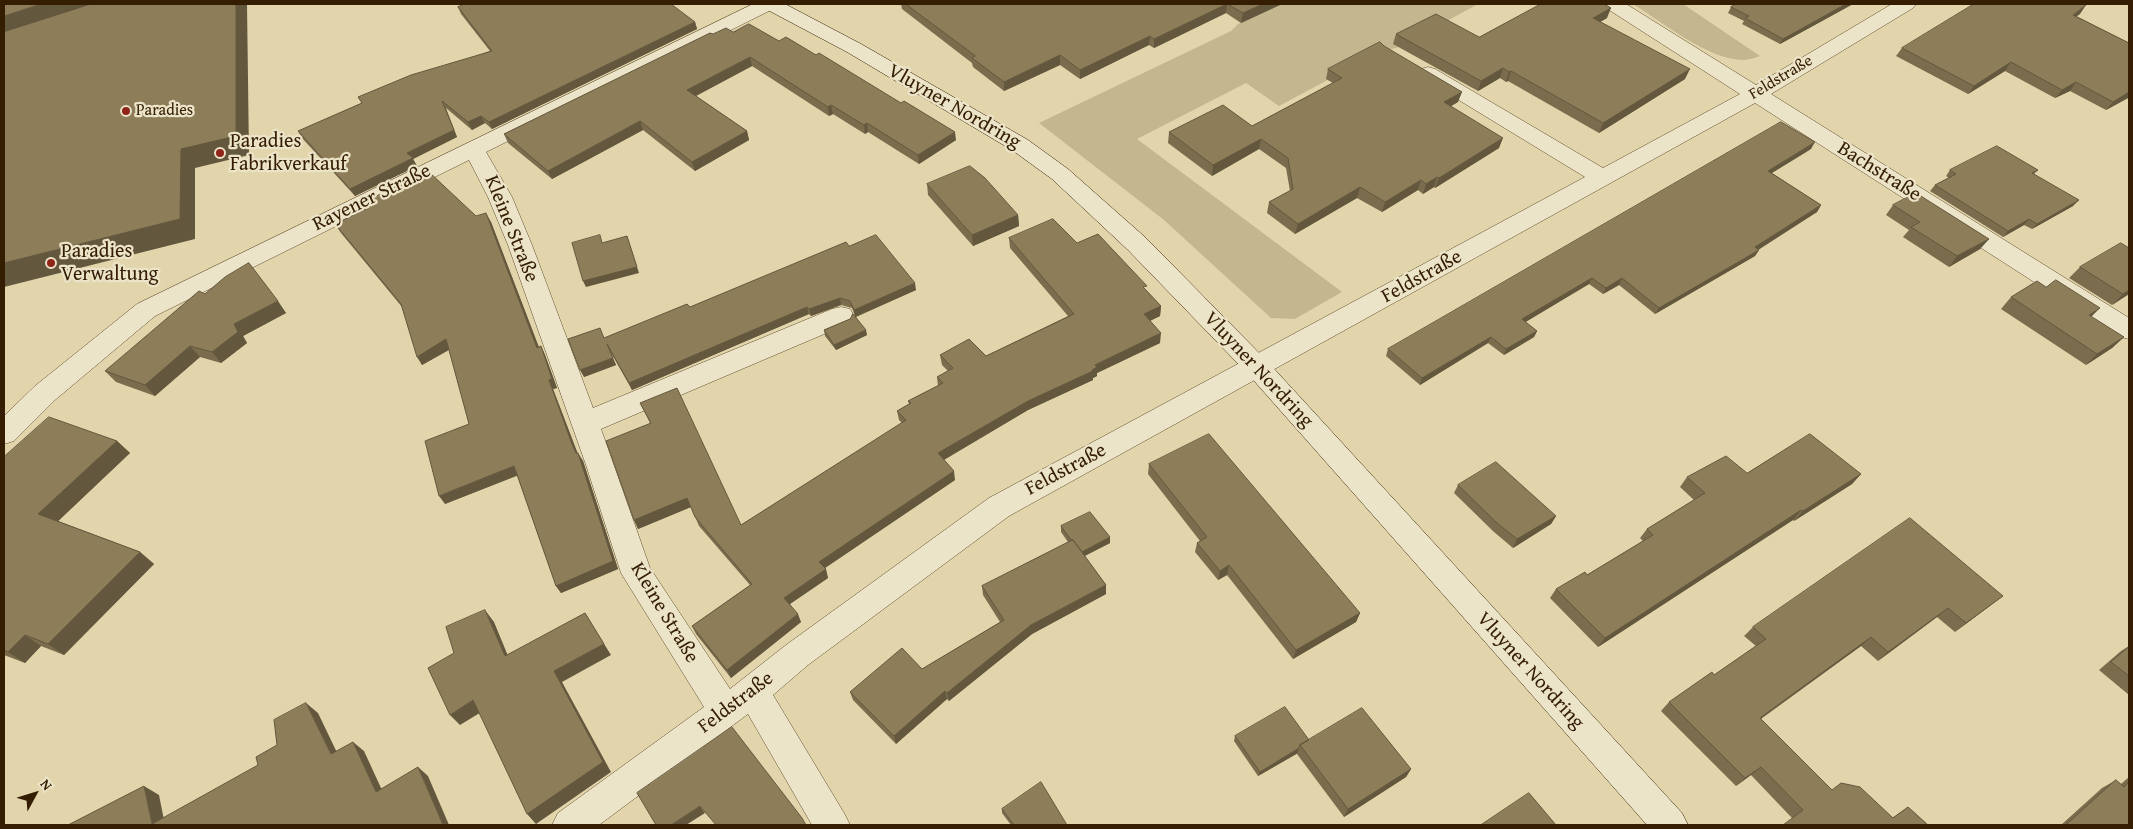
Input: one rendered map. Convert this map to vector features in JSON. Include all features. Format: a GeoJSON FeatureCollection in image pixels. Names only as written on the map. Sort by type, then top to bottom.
{"type":"FeatureCollection","features":[{"type":"Feature","properties":{"kind":"street","name":"Rayener Straße"},"geometry":{"type":"LineString","coordinates":[[4,433],[45,393],[146,310],[768,4]]}},
{"type":"Feature","properties":{"kind":"street","name":"Vluyner Nordring"},"geometry":{"type":"LineString","coordinates":[[772,4],[854,48],[1001,133],[1060,174],[1136,244],[1257,367],[1670,825]]}},
{"type":"Feature","properties":{"kind":"street","name":"Bachstraße"},"geometry":{"type":"LineString","coordinates":[[1613,4],[2129,330]]}},
{"type":"Feature","properties":{"kind":"street","name":"Feldstraße"},"geometry":{"type":"LineString","coordinates":[[570,825],[740,701],[797,655],[999,506],[1756,94],[1906,4]]}},
{"type":"Feature","properties":{"kind":"street"},"geometry":{"type":"LineString","coordinates":[[1406,61],[1492,110],[1602,178]]}},
{"type":"Feature","properties":{"kind":"street","name":"Kleine Straße"},"geometry":{"type":"LineString","coordinates":[[473,149],[484,165],[500,197],[520,245],[636,573],[707,685],[740,701],[832,825]]}},
{"type":"Feature","properties":{"kind":"street"},"geometry":{"type":"LineString","coordinates":[[584,424],[841,316]]}},
{"type":"Feature","properties":{"kind":"shaded area"},"geometry":{"type":"Polygon","coordinates":[[[1281,4],[1478,4],[1399,47],[1378,53],[1279,106],[1246,83],[1137,139],[1342,292],[1295,319],[1271,318],[1164,220],[1039,123],[1231,31],[1238,24],[1281,4]]]}},
{"type":"Feature","properties":{"kind":"shaded area"},"geometry":{"type":"Polygon","coordinates":[[[1633,4],[1683,4],[1760,56],[1741,60],[1713,53],[1685,38],[1633,4]]]}},
{"type":"Feature","properties":{"kind":"building"},"geometry":{"type":"Polygon","coordinates":[[[4,4],[41,4],[4,16],[4,4]]]}},
{"type":"Feature","properties":{"kind":"building","name":"Paradies"},"geometry":{"type":"Polygon","coordinates":[[[91,4],[236,4],[236,136],[181,149],[180,219],[4,263],[4,32],[91,4]]]}},
{"type":"Feature","properties":{"kind":"building"},"geometry":{"type":"Polygon","coordinates":[[[465,4],[671,4],[695,22],[489,122],[481,116],[468,122],[442,101],[454,130],[407,153],[413,158],[350,189],[298,131],[362,103],[358,97],[411,75],[492,51],[458,7],[465,4]]]}},
{"type":"Feature","properties":{"kind":"building"},"geometry":{"type":"Polygon","coordinates":[[[906,4],[1227,4],[1154,39],[1150,36],[1080,70],[1060,55],[1004,82],[972,58],[975,56],[906,4]]]}},
{"type":"Feature","properties":{"kind":"building"},"geometry":{"type":"Polygon","coordinates":[[[1227,4],[1263,4],[1243,13],[1227,4]]]}},
{"type":"Feature","properties":{"kind":"building"},"geometry":{"type":"Polygon","coordinates":[[[1541,4],[1604,4],[1611,8],[1593,18],[1690,69],[1603,123],[1511,71],[1509,72],[1503,68],[1481,81],[1396,34],[1436,14],[1479,37],[1541,4]]]}},
{"type":"Feature","properties":{"kind":"building"},"geometry":{"type":"Polygon","coordinates":[[[1736,4],[1846,4],[1783,39],[1745,18],[1749,16],[1731,7],[1736,4]]]}},
{"type":"Feature","properties":{"kind":"building"},"geometry":{"type":"Polygon","coordinates":[[[1974,4],[2086,5],[2073,15],[2129,43],[2129,92],[2113,102],[2076,82],[2062,90],[2011,62],[1974,86],[1902,48],[1974,4]]]}},
{"type":"Feature","properties":{"kind":"building"},"geometry":{"type":"Polygon","coordinates":[[[749,24],[779,41],[786,37],[816,55],[819,53],[901,103],[904,101],[955,132],[918,155],[867,123],[864,125],[831,105],[828,107],[750,57],[687,90],[747,131],[692,162],[640,121],[548,171],[504,134],[710,33],[713,34],[726,28],[733,32],[749,24]]]}},
{"type":"Feature","properties":{"kind":"building"},"geometry":{"type":"Polygon","coordinates":[[[1380,42],[1462,92],[1444,102],[1503,138],[1439,178],[1437,177],[1426,184],[1421,180],[1385,202],[1360,187],[1298,224],[1269,202],[1293,189],[1288,158],[1261,139],[1213,165],[1169,132],[1223,105],[1252,126],[1342,78],[1328,69],[1380,42]]]}},
{"type":"Feature","properties":{"kind":"building"},"geometry":{"type":"Polygon","coordinates":[[[1781,122],[1815,142],[1768,171],[1821,205],[1755,247],[1759,250],[1659,308],[1622,278],[1606,288],[1592,278],[1522,319],[1537,331],[1506,349],[1491,337],[1422,378],[1388,349],[1781,122]]]}},
{"type":"Feature","properties":{"kind":"building"},"geometry":{"type":"Polygon","coordinates":[[[1997,146],[2038,170],[2032,173],[2079,200],[2037,224],[2029,219],[2008,231],[1935,185],[1956,174],[1950,170],[1997,146]]]}},
{"type":"Feature","properties":{"kind":"building"},"geometry":{"type":"Polygon","coordinates":[[[970,166],[985,178],[1018,215],[972,235],[927,184],[970,166]]]}},
{"type":"Feature","properties":{"kind":"building"},"geometry":{"type":"Polygon","coordinates":[[[428,171],[476,216],[486,213],[537,348],[541,346],[552,379],[549,380],[572,444],[576,453],[578,453],[613,561],[556,586],[514,466],[439,496],[425,441],[469,424],[446,339],[417,357],[401,304],[335,224],[368,208],[363,203],[428,171]]]}},
{"type":"Feature","properties":{"kind":"building"},"geometry":{"type":"Polygon","coordinates":[[[1916,193],[1989,239],[1957,256],[1911,227],[1920,222],[1893,205],[1916,193]]]}},
{"type":"Feature","properties":{"kind":"building"},"geometry":{"type":"Polygon","coordinates":[[[1053,219],[1077,243],[1098,234],[1147,286],[1143,287],[1161,306],[1144,314],[1161,333],[1095,365],[1097,367],[1093,371],[1028,401],[938,453],[954,471],[819,562],[826,569],[784,598],[798,614],[727,670],[692,626],[752,584],[695,517],[687,498],[634,520],[606,441],[651,423],[640,403],[677,388],[741,525],[906,420],[897,411],[911,403],[908,401],[943,383],[937,377],[953,368],[940,355],[969,339],[986,356],[1074,314],[1009,238],[1053,219]]]}},
{"type":"Feature","properties":{"kind":"building"},"geometry":{"type":"Polygon","coordinates":[[[600,235],[602,243],[627,236],[637,267],[583,281],[572,243],[600,235]]]}},
{"type":"Feature","properties":{"kind":"building"},"geometry":{"type":"Polygon","coordinates":[[[876,235],[915,283],[854,310],[850,301],[840,298],[809,309],[807,307],[629,383],[607,344],[613,358],[580,370],[568,339],[600,328],[604,338],[687,304],[690,307],[846,242],[849,246],[876,235]]]}},
{"type":"Feature","properties":{"kind":"building"},"geometry":{"type":"Polygon","coordinates":[[[2121,243],[2129,248],[2129,290],[2123,294],[2080,267],[2121,243]]]}},
{"type":"Feature","properties":{"kind":"building"},"geometry":{"type":"Polygon","coordinates":[[[249,263],[278,301],[234,324],[238,332],[212,352],[190,346],[145,385],[105,371],[199,291],[205,294],[225,277],[249,263]]]}},
{"type":"Feature","properties":{"kind":"building"},"geometry":{"type":"Polygon","coordinates":[[[2056,280],[2100,308],[2089,315],[2124,337],[2097,354],[2011,297],[2037,281],[2046,287],[2056,280]]]}},
{"type":"Feature","properties":{"kind":"building"},"geometry":{"type":"Polygon","coordinates":[[[853,314],[866,330],[834,345],[824,330],[850,319],[853,314]]]}},
{"type":"Feature","properties":{"kind":"building"},"geometry":{"type":"Polygon","coordinates":[[[49,417],[117,441],[38,514],[140,552],[48,644],[25,635],[8,652],[4,650],[4,457],[49,417]]]}},
{"type":"Feature","properties":{"kind":"building"},"geometry":{"type":"Polygon","coordinates":[[[1209,434],[1360,613],[1296,650],[1229,565],[1220,571],[1197,543],[1207,537],[1149,464],[1209,434]]]}},
{"type":"Feature","properties":{"kind":"building"},"geometry":{"type":"Polygon","coordinates":[[[1810,434],[1861,474],[1803,511],[1801,510],[1605,638],[1556,589],[1585,572],[1587,575],[1653,535],[1647,529],[1705,493],[1687,477],[1726,456],[1747,473],[1810,434]]]}},
{"type":"Feature","properties":{"kind":"building"},"geometry":{"type":"Polygon","coordinates":[[[1496,462],[1556,516],[1517,539],[1498,524],[1458,485],[1496,462]]]}},
{"type":"Feature","properties":{"kind":"building"},"geometry":{"type":"Polygon","coordinates":[[[1090,512],[1110,537],[1082,552],[1061,526],[1090,512]]]}},
{"type":"Feature","properties":{"kind":"building"},"geometry":{"type":"Polygon","coordinates":[[[1910,518],[2003,596],[1966,623],[1948,608],[1888,652],[1871,637],[1760,718],[1832,790],[1841,783],[1860,787],[1893,818],[1908,807],[1928,825],[1783,825],[1803,810],[1761,767],[1745,778],[1669,702],[1712,672],[1714,675],[1766,639],[1753,627],[1910,518]]]}},
{"type":"Feature","properties":{"kind":"building"},"geometry":{"type":"Polygon","coordinates":[[[1073,540],[1106,585],[1031,625],[947,693],[945,691],[894,736],[850,692],[902,648],[922,669],[1004,620],[982,586],[1073,540]]]}},
{"type":"Feature","properties":{"kind":"building"},"geometry":{"type":"Polygon","coordinates":[[[485,610],[505,656],[585,613],[604,644],[554,671],[603,762],[527,814],[473,700],[450,715],[428,668],[454,653],[446,627],[485,610]]]}},
{"type":"Feature","properties":{"kind":"building"},"geometry":{"type":"Polygon","coordinates":[[[2129,647],[2129,676],[2111,662],[2129,647]]]}},
{"type":"Feature","properties":{"kind":"building"},"geometry":{"type":"Polygon","coordinates":[[[306,703],[331,754],[353,742],[376,792],[418,767],[443,825],[68,825],[144,786],[152,824],[258,765],[256,757],[277,745],[274,720],[306,703]]]}},
{"type":"Feature","properties":{"kind":"building"},"geometry":{"type":"Polygon","coordinates":[[[1285,707],[1309,740],[1260,772],[1235,736],[1285,707]]]}},
{"type":"Feature","properties":{"kind":"building"},"geometry":{"type":"Polygon","coordinates":[[[1362,708],[1411,769],[1348,809],[1300,745],[1362,708]]]}},
{"type":"Feature","properties":{"kind":"building"},"geometry":{"type":"Polygon","coordinates":[[[732,727],[806,825],[716,825],[700,806],[671,825],[656,825],[637,793],[732,727]]]}},
{"type":"Feature","properties":{"kind":"building"},"geometry":{"type":"Polygon","coordinates":[[[2116,780],[2124,787],[2129,782],[2129,825],[2066,825],[2116,780]]]}},
{"type":"Feature","properties":{"kind":"building"},"geometry":{"type":"Polygon","coordinates":[[[1041,782],[1067,825],[1014,825],[1002,809],[1041,782]]]}},
{"type":"Feature","properties":{"kind":"building"},"geometry":{"type":"Polygon","coordinates":[[[1529,793],[1556,825],[1481,825],[1529,793]]]}},
{"type":"Feature","properties":{"kind":"place","name":"Paradies"},"geometry":{"type":"Point","coordinates":[126,111]}},
{"type":"Feature","properties":{"kind":"place","name":"Paradies Fabrikverkauf"},"geometry":{"type":"Point","coordinates":[220,153]}},
{"type":"Feature","properties":{"kind":"place","name":"Paradies Verwaltung"},"geometry":{"type":"Point","coordinates":[51,263]}}]}
